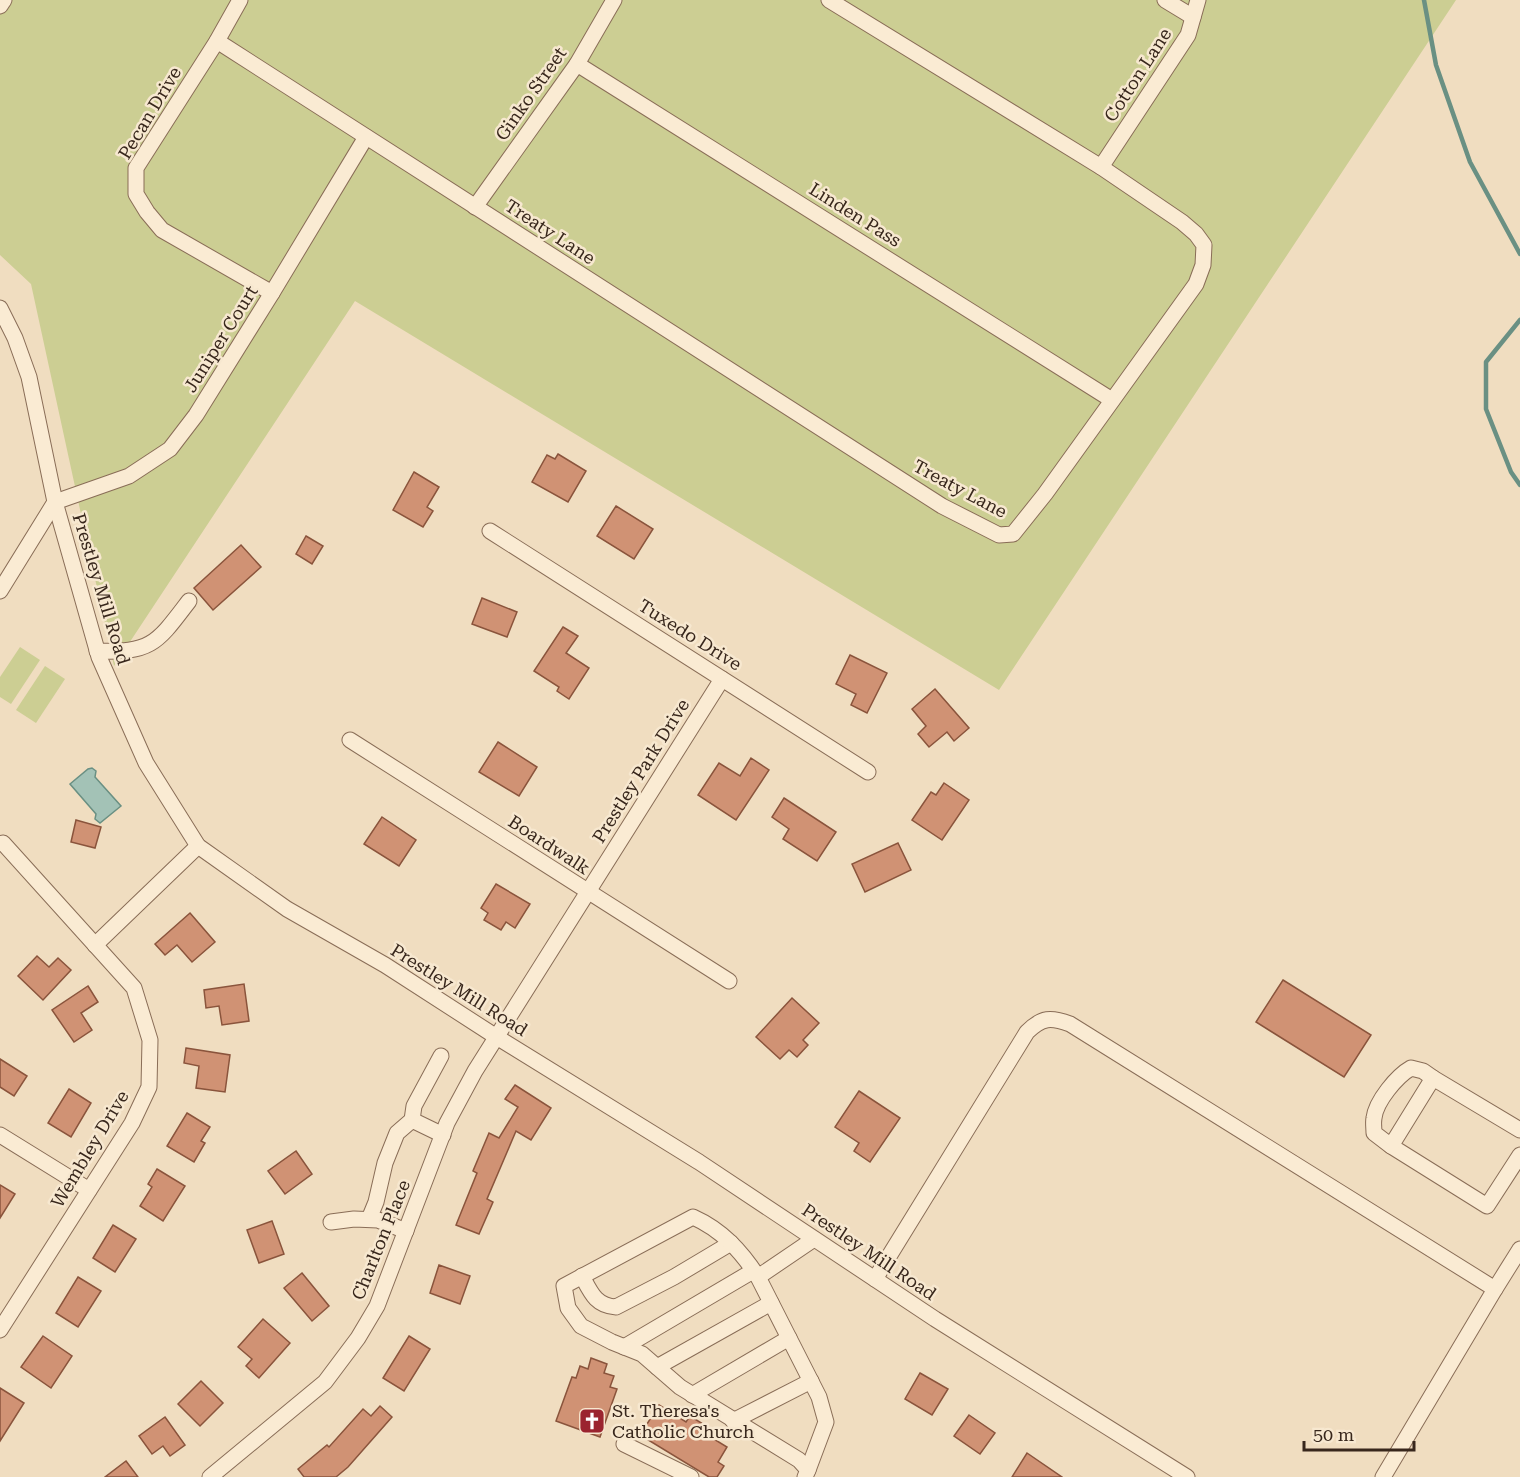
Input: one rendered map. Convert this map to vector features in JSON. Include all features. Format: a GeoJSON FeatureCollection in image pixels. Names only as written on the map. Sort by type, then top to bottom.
{"type":"FeatureCollection","features":[{"type":"Feature","properties":{"kind":"street"},"geometry":{"type":"LineString","coordinates":[[0,6],[4,0]]}},
{"type":"Feature","properties":{"kind":"street","name":"Pecan Drive"},"geometry":{"type":"LineString","coordinates":[[240,0],[217,41],[136,168],[136,194],[162,230],[272,293]]}},
{"type":"Feature","properties":{"kind":"street","name":"Ginko Street"},"geometry":{"type":"LineString","coordinates":[[475,207],[577,64],[614,0]]}},
{"type":"Feature","properties":{"kind":"street","name":"Treaty Lane"},"geometry":{"type":"LineString","coordinates":[[217,41],[942,506],[999,535],[1013,534],[1196,284],[1203,265],[1204,245],[1196,234],[1182,222],[1101,167],[829,0]]}},
{"type":"Feature","properties":{"kind":"street"},"geometry":{"type":"LineString","coordinates":[[1165,0],[1193,17]]}},
{"type":"Feature","properties":{"kind":"street","name":"Cotton Lane"},"geometry":{"type":"LineString","coordinates":[[1101,167],[1188,35],[1198,0]]}},
{"type":"Feature","properties":{"kind":"street","name":"Linden Pass"},"geometry":{"type":"LineString","coordinates":[[577,64],[1112,400]]}},
{"type":"Feature","properties":{"kind":"street","name":"Juniper Court"},"geometry":{"type":"LineString","coordinates":[[55,502],[129,476],[170,449],[196,415],[366,137]]}},
{"type":"Feature","properties":{"kind":"street","name":"Prestley Mill Road"},"geometry":{"type":"LineString","coordinates":[[0,308],[15,338],[29,377],[55,502],[97,651],[146,763],[198,846],[287,909],[385,965],[699,1162],[992,1356],[1187,1477]]}},
{"type":"Feature","properties":{"kind":"street"},"geometry":{"type":"LineString","coordinates":[[0,591],[55,502]]}},
{"type":"Feature","properties":{"kind":"street","name":"Tuxedo Drive"},"geometry":{"type":"LineString","coordinates":[[490,531],[868,772]]}},
{"type":"Feature","properties":{"kind":"street"},"geometry":{"type":"LineString","coordinates":[[97,651],[126,652],[148,646],[167,630],[189,602]]}},
{"type":"Feature","properties":{"kind":"street","name":"Prestley Park Drive"},"geometry":{"type":"LineString","coordinates":[[495,1036],[723,679]]}},
{"type":"Feature","properties":{"kind":"street","name":"Boardwalk"},"geometry":{"type":"LineString","coordinates":[[350,740],[729,981]]}},
{"type":"Feature","properties":{"kind":"street","name":"Wembley Drive"},"geometry":{"type":"LineString","coordinates":[[0,1330],[132,1123],[149,1087],[150,1040],[134,988],[3,843]]}},
{"type":"Feature","properties":{"kind":"street"},"geometry":{"type":"LineString","coordinates":[[95,945],[198,846]]}},
{"type":"Feature","properties":{"kind":"street"},"geometry":{"type":"LineString","coordinates":[[875,1279],[1027,1032],[1035,1024],[1055,1019],[1070,1024],[1496,1289]]}},
{"type":"Feature","properties":{"kind":"street","name":"Charlton Place"},"geometry":{"type":"LineString","coordinates":[[210,1477],[325,1382],[358,1338],[377,1306],[443,1135],[474,1071],[495,1036]]}},
{"type":"Feature","properties":{"kind":"street"},"geometry":{"type":"LineString","coordinates":[[369,1219],[376,1202],[385,1163],[397,1133],[412,1120],[414,1106],[441,1056]]}},
{"type":"Feature","properties":{"kind":"street"},"geometry":{"type":"LineString","coordinates":[[1520,1130],[1423,1071],[1411,1068],[1392,1084],[1374,1117],[1374,1133],[1487,1206],[1520,1155]]}},
{"type":"Feature","properties":{"kind":"street"},"geometry":{"type":"LineString","coordinates":[[1391,1146],[1433,1078]]}},
{"type":"Feature","properties":{"kind":"street"},"geometry":{"type":"LineString","coordinates":[[412,1120],[443,1135]]}},
{"type":"Feature","properties":{"kind":"street"},"geometry":{"type":"LineString","coordinates":[[0,1136],[89,1190]]}},
{"type":"Feature","properties":{"kind":"street"},"geometry":{"type":"LineString","coordinates":[[693,1217],[711,1225],[746,1259],[756,1274],[819,1396],[826,1422],[807,1473],[799,1460],[692,1395],[642,1353],[581,1326],[568,1308],[564,1286],[693,1217]]}},
{"type":"Feature","properties":{"kind":"street"},"geometry":{"type":"LineString","coordinates":[[331,1222],[354,1219],[378,1220],[406,1231]]}},
{"type":"Feature","properties":{"kind":"street"},"geometry":{"type":"LineString","coordinates":[[624,1347],[814,1239]]}},
{"type":"Feature","properties":{"kind":"street"},"geometry":{"type":"LineString","coordinates":[[582,1276],[595,1301],[616,1307],[731,1244]]}},
{"type":"Feature","properties":{"kind":"street"},"geometry":{"type":"LineString","coordinates":[[1383,1477],[1520,1249]]}},
{"type":"Feature","properties":{"kind":"street"},"geometry":{"type":"LineString","coordinates":[[657,1367],[771,1303]]}},
{"type":"Feature","properties":{"kind":"street"},"geometry":{"type":"LineString","coordinates":[[692,1395],[789,1338]]}},
{"type":"Feature","properties":{"kind":"street"},"geometry":{"type":"LineString","coordinates":[[733,1421],[811,1381]]}},
{"type":"Feature","properties":{"kind":"street"},"geometry":{"type":"LineString","coordinates":[[624,1444],[691,1477]]}},
{"type":"Feature","properties":{"kind":"green space"},"geometry":{"type":"Polygon","coordinates":[[[0,0],[1456,0],[999,690],[355,301],[114,666],[31,284],[0,255],[0,0]]]}},
{"type":"Feature","properties":{"kind":"green space"},"geometry":{"type":"Polygon","coordinates":[[[20,647],[40,660],[11,704],[0,697],[0,677],[20,647]]]}},
{"type":"Feature","properties":{"kind":"green space"},"geometry":{"type":"Polygon","coordinates":[[[45,666],[65,679],[36,723],[16,710],[45,666]]]}},
{"type":"Feature","properties":{"kind":"shaded area"},"geometry":{"type":"Polygon","coordinates":[[[92,768],[96,771],[95,777],[121,806],[100,823],[95,819],[96,814],[70,784],[92,768]]]}},
{"type":"Feature","properties":{"kind":"building"},"geometry":{"type":"Polygon","coordinates":[[[558,454],[586,471],[568,502],[532,482],[547,455],[555,459],[558,454]]]}},
{"type":"Feature","properties":{"kind":"building"},"geometry":{"type":"Polygon","coordinates":[[[414,472],[439,487],[427,507],[433,511],[423,527],[393,510],[414,472]]]}},
{"type":"Feature","properties":{"kind":"building"},"geometry":{"type":"Polygon","coordinates":[[[616,506],[653,529],[634,559],[597,536],[616,506]]]}},
{"type":"Feature","properties":{"kind":"building"},"geometry":{"type":"Polygon","coordinates":[[[306,536],[323,546],[312,564],[296,554],[306,536]]]}},
{"type":"Feature","properties":{"kind":"building"},"geometry":{"type":"Polygon","coordinates":[[[241,545],[261,567],[213,610],[194,588],[241,545]]]}},
{"type":"Feature","properties":{"kind":"building"},"geometry":{"type":"Polygon","coordinates":[[[482,598],[517,612],[507,637],[472,624],[482,598]]]}},
{"type":"Feature","properties":{"kind":"building"},"geometry":{"type":"Polygon","coordinates":[[[563,627],[578,636],[566,653],[589,668],[569,699],[557,691],[559,687],[534,671],[563,627]]]}},
{"type":"Feature","properties":{"kind":"building"},"geometry":{"type":"Polygon","coordinates":[[[850,655],[887,673],[867,713],[851,705],[856,694],[836,684],[850,655]]]}},
{"type":"Feature","properties":{"kind":"building"},"geometry":{"type":"Polygon","coordinates":[[[935,689],[969,728],[954,741],[947,732],[929,747],[918,734],[926,726],[912,709],[935,689]]]}},
{"type":"Feature","properties":{"kind":"building"},"geometry":{"type":"Polygon","coordinates":[[[498,742],[537,767],[519,796],[479,772],[498,742]]]}},
{"type":"Feature","properties":{"kind":"building"},"geometry":{"type":"Polygon","coordinates":[[[751,758],[769,770],[736,820],[698,795],[719,763],[740,776],[751,758]]]}},
{"type":"Feature","properties":{"kind":"building"},"geometry":{"type":"Polygon","coordinates":[[[944,783],[969,800],[942,840],[912,820],[931,792],[936,795],[944,783]]]}},
{"type":"Feature","properties":{"kind":"building"},"geometry":{"type":"Polygon","coordinates":[[[784,798],[836,832],[817,861],[783,839],[789,829],[772,817],[784,798]]]}},
{"type":"Feature","properties":{"kind":"building"},"geometry":{"type":"Polygon","coordinates":[[[382,817],[416,840],[399,866],[364,844],[382,817]]]}},
{"type":"Feature","properties":{"kind":"building"},"geometry":{"type":"Polygon","coordinates":[[[76,820],[101,827],[95,848],[71,842],[76,820]]]}},
{"type":"Feature","properties":{"kind":"building"},"geometry":{"type":"Polygon","coordinates":[[[898,843],[911,870],[865,892],[852,864],[898,843]]]}},
{"type":"Feature","properties":{"kind":"building"},"geometry":{"type":"Polygon","coordinates":[[[496,884],[530,904],[515,928],[506,922],[501,930],[484,920],[488,913],[481,908],[496,884]]]}},
{"type":"Feature","properties":{"kind":"building"},"geometry":{"type":"Polygon","coordinates":[[[190,913],[215,942],[192,962],[177,945],[165,955],[155,944],[190,913]]]}},
{"type":"Feature","properties":{"kind":"building"},"geometry":{"type":"Polygon","coordinates":[[[37,956],[49,967],[58,958],[71,970],[43,1000],[18,976],[37,956]]]}},
{"type":"Feature","properties":{"kind":"building"},"geometry":{"type":"Polygon","coordinates":[[[1283,980],[1371,1035],[1344,1077],[1256,1022],[1283,980]]]}},
{"type":"Feature","properties":{"kind":"building"},"geometry":{"type":"Polygon","coordinates":[[[244,984],[249,1021],[222,1025],[219,1006],[206,1008],[204,990],[244,984]]]}},
{"type":"Feature","properties":{"kind":"building"},"geometry":{"type":"Polygon","coordinates":[[[88,986],[98,1002],[81,1013],[92,1030],[74,1042],[52,1010],[88,986]]]}},
{"type":"Feature","properties":{"kind":"building"},"geometry":{"type":"Polygon","coordinates":[[[792,998],[819,1023],[803,1040],[808,1045],[797,1057],[789,1050],[780,1059],[756,1037],[792,998]]]}},
{"type":"Feature","properties":{"kind":"building"},"geometry":{"type":"Polygon","coordinates":[[[186,1048],[230,1055],[225,1092],[196,1088],[199,1066],[184,1063],[186,1048]]]}},
{"type":"Feature","properties":{"kind":"building"},"geometry":{"type":"Polygon","coordinates":[[[0,1059],[27,1076],[14,1096],[0,1087],[0,1059]]]}},
{"type":"Feature","properties":{"kind":"building"},"geometry":{"type":"Polygon","coordinates":[[[515,1085],[551,1108],[531,1140],[516,1131],[487,1199],[493,1202],[479,1234],[456,1225],[477,1173],[473,1171],[489,1133],[499,1138],[518,1107],[505,1099],[515,1085]]]}},
{"type":"Feature","properties":{"kind":"building"},"geometry":{"type":"Polygon","coordinates":[[[69,1089],[91,1103],[71,1137],[48,1123],[69,1089]]]}},
{"type":"Feature","properties":{"kind":"building"},"geometry":{"type":"Polygon","coordinates":[[[859,1091],[900,1118],[870,1162],[854,1151],[859,1143],[835,1127],[859,1091]]]}},
{"type":"Feature","properties":{"kind":"building"},"geometry":{"type":"Polygon","coordinates":[[[187,1113],[210,1127],[201,1141],[205,1143],[194,1162],[167,1146],[187,1113]]]}},
{"type":"Feature","properties":{"kind":"building"},"geometry":{"type":"Polygon","coordinates":[[[296,1151],[312,1174],[285,1194],[268,1171],[296,1151]]]}},
{"type":"Feature","properties":{"kind":"building"},"geometry":{"type":"Polygon","coordinates":[[[157,1169],[185,1186],[163,1221],[140,1206],[152,1187],[148,1184],[157,1169]]]}},
{"type":"Feature","properties":{"kind":"building"},"geometry":{"type":"Polygon","coordinates":[[[0,1185],[15,1194],[0,1218],[0,1185]]]}},
{"type":"Feature","properties":{"kind":"building"},"geometry":{"type":"Polygon","coordinates":[[[272,1221],[284,1254],[259,1263],[247,1230],[272,1221]]]}},
{"type":"Feature","properties":{"kind":"building"},"geometry":{"type":"Polygon","coordinates":[[[113,1225],[136,1239],[115,1272],[93,1258],[113,1225]]]}},
{"type":"Feature","properties":{"kind":"building"},"geometry":{"type":"Polygon","coordinates":[[[439,1265],[470,1276],[460,1304],[430,1293],[439,1265]]]}},
{"type":"Feature","properties":{"kind":"building"},"geometry":{"type":"Polygon","coordinates":[[[302,1273],[329,1306],[312,1321],[284,1288],[302,1273]]]}},
{"type":"Feature","properties":{"kind":"building"},"geometry":{"type":"Polygon","coordinates":[[[78,1277],[101,1291],[78,1327],[56,1313],[78,1277]]]}},
{"type":"Feature","properties":{"kind":"building"},"geometry":{"type":"Polygon","coordinates":[[[263,1319],[290,1343],[259,1378],[246,1366],[252,1359],[238,1347],[263,1319]]]}},
{"type":"Feature","properties":{"kind":"building"},"geometry":{"type":"Polygon","coordinates":[[[43,1336],[72,1356],[51,1388],[21,1367],[43,1336]]]}},
{"type":"Feature","properties":{"kind":"building"},"geometry":{"type":"Polygon","coordinates":[[[409,1336],[430,1349],[404,1391],[383,1378],[409,1336]]]}},
{"type":"Feature","properties":{"kind":"building"},"geometry":{"type":"Polygon","coordinates":[[[591,1358],[607,1364],[604,1373],[614,1376],[610,1387],[617,1389],[600,1437],[556,1421],[572,1377],[576,1378],[580,1366],[588,1369],[591,1358]]]}},
{"type":"Feature","properties":{"kind":"building"},"geometry":{"type":"Polygon","coordinates":[[[920,1373],[948,1389],[932,1415],[905,1399],[920,1373]]]}},
{"type":"Feature","properties":{"kind":"building"},"geometry":{"type":"Polygon","coordinates":[[[201,1381],[223,1403],[200,1426],[178,1404],[201,1381]]]}},
{"type":"Feature","properties":{"kind":"building"},"geometry":{"type":"Polygon","coordinates":[[[0,1388],[24,1403],[0,1441],[0,1388]]]}},
{"type":"Feature","properties":{"kind":"building"},"geometry":{"type":"Polygon","coordinates":[[[659,1405],[686,1422],[690,1416],[703,1424],[699,1430],[727,1447],[718,1462],[724,1466],[717,1477],[709,1477],[640,1435],[659,1405]]]}},
{"type":"Feature","properties":{"kind":"building"},"geometry":{"type":"Polygon","coordinates":[[[380,1406],[392,1417],[348,1467],[336,1477],[304,1477],[298,1469],[327,1445],[329,1447],[363,1409],[371,1416],[380,1406]]]}},
{"type":"Feature","properties":{"kind":"building"},"geometry":{"type":"Polygon","coordinates":[[[969,1415],[995,1433],[980,1454],[954,1436],[969,1415]]]}},
{"type":"Feature","properties":{"kind":"building"},"geometry":{"type":"Polygon","coordinates":[[[165,1417],[185,1445],[170,1456],[163,1446],[152,1454],[139,1436],[165,1417]]]}},
{"type":"Feature","properties":{"kind":"building"},"geometry":{"type":"Polygon","coordinates":[[[1027,1453],[1062,1477],[1012,1477],[1027,1453]]]}},
{"type":"Feature","properties":{"kind":"building"},"geometry":{"type":"Polygon","coordinates":[[[126,1461],[138,1477],[105,1477],[126,1461]]]}},
{"type":"Feature","properties":{"kind":"waterway"},"geometry":{"type":"LineString","coordinates":[[1424,0],[1436,65],[1470,162],[1520,254]]}},
{"type":"Feature","properties":{"kind":"waterway"},"geometry":{"type":"LineString","coordinates":[[1520,320],[1486,362],[1486,409],[1511,472],[1520,485]]}},
{"type":"Feature","properties":{"kind":"place","name":"St. Theresa's Catholic Church"},"geometry":{"type":"Point","coordinates":[592,1421]}}]}
